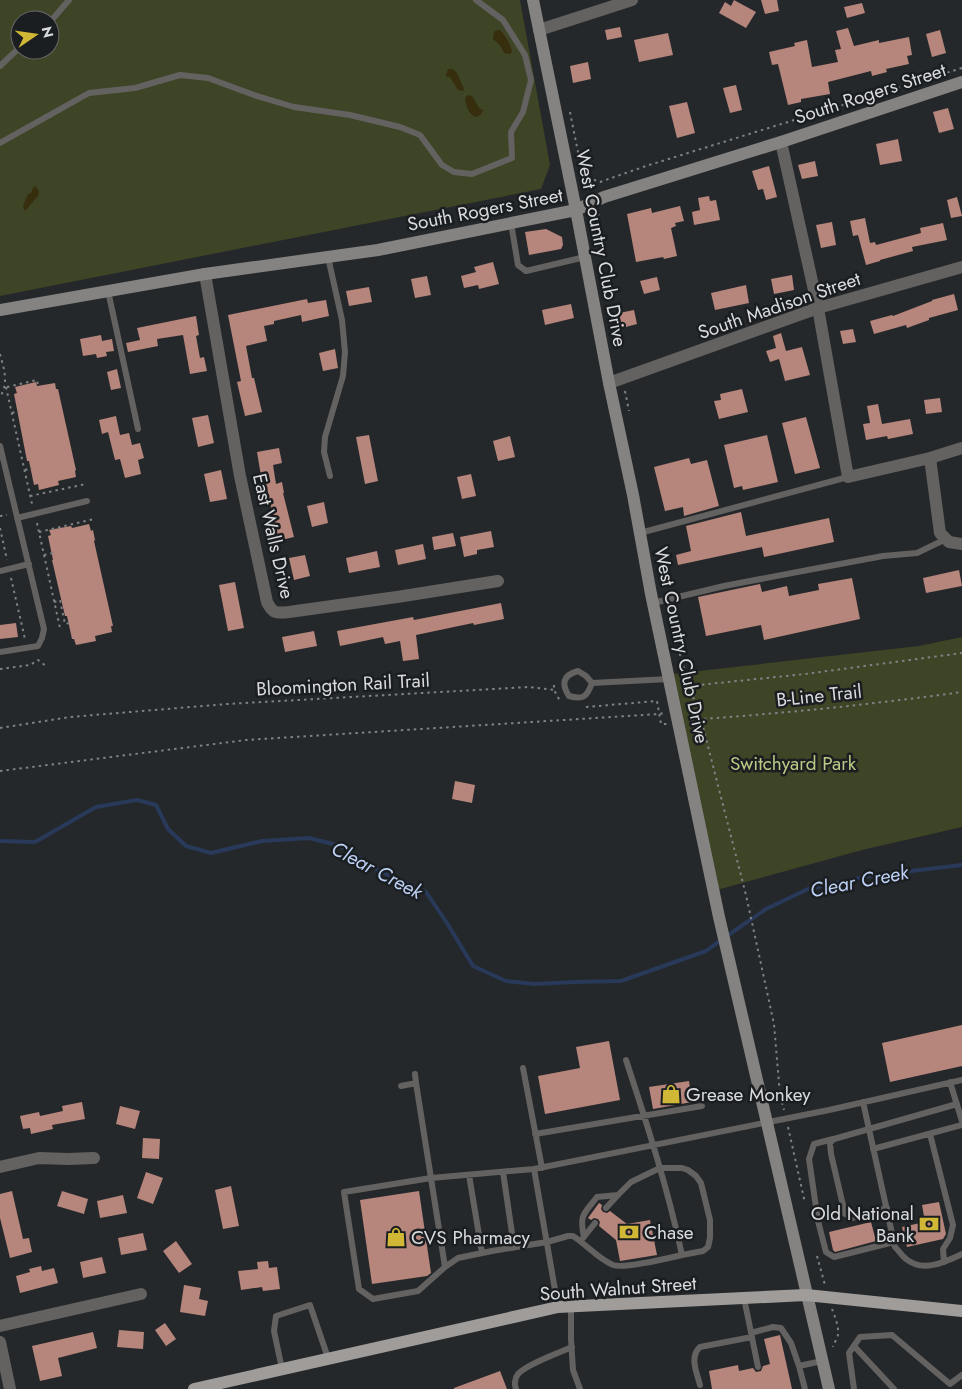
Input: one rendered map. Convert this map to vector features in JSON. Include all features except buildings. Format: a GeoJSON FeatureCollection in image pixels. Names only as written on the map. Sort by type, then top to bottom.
{"type":"FeatureCollection","features":[{"type":"Feature","properties":{"kind":"main road","name":"West Country Club Drive"},"geometry":{"type":"LineString","coordinates":[[533,0],[653,602],[719,917],[829,1389]]}},
{"type":"Feature","properties":{"kind":"main road","name":"South Rogers Street"},"geometry":{"type":"LineString","coordinates":[[0,310],[205,274],[378,250],[576,210],[604,197],[781,142],[962,82]]}},
{"type":"Feature","properties":{"kind":"main road","name":"South Walnut Street"},"geometry":{"type":"LineString","coordinates":[[194,1389],[565,1307],[806,1295],[962,1311]]}},
{"type":"Feature","properties":{"kind":"street"},"geometry":{"type":"LineString","coordinates":[[539,30],[632,0]]}},
{"type":"Feature","properties":{"kind":"street"},"geometry":{"type":"LineString","coordinates":[[781,142],[818,308],[848,477],[930,458],[962,448]]}},
{"type":"Feature","properties":{"kind":"street","name":"South Madison Street"},"geometry":{"type":"LineString","coordinates":[[609,383],[818,308],[962,267]]}},
{"type":"Feature","properties":{"kind":"street","name":"East Walls Drive"},"geometry":{"type":"LineString","coordinates":[[205,274],[240,476],[267,602],[271,610],[275,612],[289,612],[498,581]]}},
{"type":"Feature","properties":{"kind":"street"},"geometry":{"type":"LineString","coordinates":[[930,458],[940,533],[949,542],[962,544]]}},
{"type":"Feature","properties":{"kind":"street"},"geometry":{"type":"LineString","coordinates":[[0,1167],[39,1158],[94,1158]]}},
{"type":"Feature","properties":{"kind":"street"},"geometry":{"type":"LineString","coordinates":[[0,1326],[141,1294]]}},
{"type":"Feature","properties":{"kind":"street"},"geometry":{"type":"LineString","coordinates":[[0,1342],[10,1389]]}},
{"type":"Feature","properties":{"kind":"lane"},"geometry":{"type":"LineString","coordinates":[[60,10],[69,0]]}},
{"type":"Feature","properties":{"kind":"lane"},"geometry":{"type":"LineString","coordinates":[[0,143],[90,93],[135,88],[180,75],[208,78],[294,107],[350,115],[400,127],[420,135],[442,165],[454,172],[472,174],[512,158],[511,132],[523,112],[531,80],[525,55],[503,20],[476,0]]}},
{"type":"Feature","properties":{"kind":"lane"},"geometry":{"type":"LineString","coordinates":[[0,66],[10,56]]}},
{"type":"Feature","properties":{"kind":"lane"},"geometry":{"type":"LineString","coordinates":[[511,223],[518,265],[526,271],[585,257]]}},
{"type":"Feature","properties":{"kind":"lane"},"geometry":{"type":"LineString","coordinates":[[328,257],[342,320],[345,352],[343,376],[325,438],[324,452],[330,476]]}},
{"type":"Feature","properties":{"kind":"lane"},"geometry":{"type":"LineString","coordinates":[[108,291],[138,429]]}},
{"type":"Feature","properties":{"kind":"lane"},"geometry":{"type":"LineString","coordinates":[[0,446],[44,629],[38,646],[0,652]]}},
{"type":"Feature","properties":{"kind":"lane"},"geometry":{"type":"LineString","coordinates":[[640,533],[848,477]]}},
{"type":"Feature","properties":{"kind":"lane"},"geometry":{"type":"LineString","coordinates":[[17,518],[87,501]]}},
{"type":"Feature","properties":{"kind":"lane"},"geometry":{"type":"LineString","coordinates":[[653,602],[724,586],[883,556],[917,553],[946,539]]}},
{"type":"Feature","properties":{"kind":"lane"},"geometry":{"type":"LineString","coordinates":[[0,571],[28,564]]}},
{"type":"Feature","properties":{"kind":"lane"},"geometry":{"type":"LineString","coordinates":[[578,671],[592,683],[584,697],[575,698],[569,696],[564,689],[565,679],[570,673],[578,671]]}},
{"type":"Feature","properties":{"kind":"lane"},"geometry":{"type":"LineString","coordinates":[[592,683],[669,679]]}},
{"type":"Feature","properties":{"kind":"lane"},"geometry":{"type":"LineString","coordinates":[[626,1060],[660,1168],[682,1255]]}},
{"type":"Feature","properties":{"kind":"lane"},"geometry":{"type":"LineString","coordinates":[[523,1068],[542,1168]]}},
{"type":"Feature","properties":{"kind":"lane"},"geometry":{"type":"LineString","coordinates":[[415,1074],[445,1267]]}},
{"type":"Feature","properties":{"kind":"lane"},"geometry":{"type":"LineString","coordinates":[[606,1208],[631,1182],[660,1168],[682,1168],[688,1170],[701,1183],[710,1220],[708,1247],[704,1252],[616,1266],[606,1262],[582,1239],[568,1236],[547,1242],[458,1258],[418,1291],[373,1300],[359,1289],[344,1192],[431,1178],[542,1168],[962,1080]]}},
{"type":"Feature","properties":{"kind":"lane"},"geometry":{"type":"LineString","coordinates":[[950,1082],[962,1121]]}},
{"type":"Feature","properties":{"kind":"lane"},"geometry":{"type":"LineString","coordinates":[[401,1086],[416,1084]]}},
{"type":"Feature","properties":{"kind":"lane"},"geometry":{"type":"LineString","coordinates":[[863,1102],[895,1247],[905,1259],[916,1266],[931,1266],[962,1254]]}},
{"type":"Feature","properties":{"kind":"lane"},"geometry":{"type":"LineString","coordinates":[[894,1242],[834,1257],[826,1252],[818,1221],[809,1159],[814,1144],[957,1104]]}},
{"type":"Feature","properties":{"kind":"lane"},"geometry":{"type":"LineString","coordinates":[[535,1134],[702,1106]]}},
{"type":"Feature","properties":{"kind":"lane"},"geometry":{"type":"LineString","coordinates":[[873,1149],[962,1125]]}},
{"type":"Feature","properties":{"kind":"lane"},"geometry":{"type":"LineString","coordinates":[[930,1134],[953,1225],[950,1238],[943,1249],[944,1262]]}},
{"type":"Feature","properties":{"kind":"lane"},"geometry":{"type":"LineString","coordinates":[[834,1139],[830,1143],[831,1154],[845,1214],[852,1218],[887,1208]]}},
{"type":"Feature","properties":{"kind":"lane"},"geometry":{"type":"LineString","coordinates":[[534,1169],[547,1242],[565,1307],[574,1370],[580,1389]]}},
{"type":"Feature","properties":{"kind":"lane"},"geometry":{"type":"LineString","coordinates":[[503,1172],[514,1247]]}},
{"type":"Feature","properties":{"kind":"lane"},"geometry":{"type":"LineString","coordinates":[[469,1175],[482,1253]]}},
{"type":"Feature","properties":{"kind":"lane"},"geometry":{"type":"LineString","coordinates":[[582,1239],[582,1217],[597,1197],[618,1195]]}},
{"type":"Feature","properties":{"kind":"lane"},"geometry":{"type":"LineString","coordinates":[[582,1239],[595,1223]]}},
{"type":"Feature","properties":{"kind":"lane"},"geometry":{"type":"LineString","coordinates":[[744,1298],[758,1367]]}},
{"type":"Feature","properties":{"kind":"lane"},"geometry":{"type":"LineString","coordinates":[[282,1369],[274,1331],[276,1316],[310,1305],[328,1358]]}},
{"type":"Feature","properties":{"kind":"lane"},"geometry":{"type":"LineString","coordinates":[[700,1386],[694,1356],[700,1347],[752,1335],[773,1327],[780,1328],[791,1343],[805,1389]]}},
{"type":"Feature","properties":{"kind":"lane"},"geometry":{"type":"LineString","coordinates":[[854,1389],[849,1353],[860,1337],[892,1335],[950,1384],[962,1375]]}},
{"type":"Feature","properties":{"kind":"lane"},"geometry":{"type":"LineString","coordinates":[[854,1346],[894,1389]]}},
{"type":"Feature","properties":{"kind":"lane"},"geometry":{"type":"LineString","coordinates":[[516,1389],[514,1386],[517,1375],[526,1368],[572,1347]]}},
{"type":"Feature","properties":{"kind":"lane"},"geometry":{"type":"LineString","coordinates":[[799,1366],[822,1360]]}},
{"type":"Feature","properties":{"kind":"path"},"geometry":{"type":"LineString","coordinates":[[581,169],[592,179],[600,182],[962,68]]}},
{"type":"Feature","properties":{"kind":"path"},"geometry":{"type":"LineString","coordinates":[[0,354],[33,507]]}},
{"type":"Feature","properties":{"kind":"path"},"geometry":{"type":"LineString","coordinates":[[0,397],[6,387],[37,380],[38,386]]}},
{"type":"Feature","properties":{"kind":"path"},"geometry":{"type":"LineString","coordinates":[[12,413],[19,411]]}},
{"type":"Feature","properties":{"kind":"path"},"geometry":{"type":"LineString","coordinates":[[25,470],[32,468]]}},
{"type":"Feature","properties":{"kind":"path"},"geometry":{"type":"LineString","coordinates":[[30,496],[86,484]]}},
{"type":"Feature","properties":{"kind":"path"},"geometry":{"type":"LineString","coordinates":[[0,516],[8,514]]}},
{"type":"Feature","properties":{"kind":"path"},"geometry":{"type":"LineString","coordinates":[[38,532],[94,519]]}},
{"type":"Feature","properties":{"kind":"path"},"geometry":{"type":"LineString","coordinates":[[36,521],[60,628]]}},
{"type":"Feature","properties":{"kind":"path"},"geometry":{"type":"LineString","coordinates":[[0,528],[8,563]]}},
{"type":"Feature","properties":{"kind":"path"},"geometry":{"type":"LineString","coordinates":[[0,554],[6,552]]}},
{"type":"Feature","properties":{"kind":"path"},"geometry":{"type":"LineString","coordinates":[[44,555],[53,553]]}},
{"type":"Feature","properties":{"kind":"path"},"geometry":{"type":"LineString","coordinates":[[11,578],[26,640]]}},
{"type":"Feature","properties":{"kind":"path"},"geometry":{"type":"LineString","coordinates":[[54,602],[60,600],[65,624],[69,623]]}},
{"type":"Feature","properties":{"kind":"path"},"geometry":{"type":"LineString","coordinates":[[688,686],[805,674],[962,653]]}},
{"type":"Feature","properties":{"kind":"path"},"geometry":{"type":"LineString","coordinates":[[0,669],[30,665],[38,660],[46,666]]}},
{"type":"Feature","properties":{"kind":"path","name":"Bloomington Rail Trail"},"geometry":{"type":"LineString","coordinates":[[0,728],[70,717],[227,704],[529,687],[554,690],[559,700],[566,705]]}},
{"type":"Feature","properties":{"kind":"path","name":"B-Line Trail"},"geometry":{"type":"LineString","coordinates":[[679,724],[701,719],[840,707],[962,692]]}},
{"type":"Feature","properties":{"kind":"path"},"geometry":{"type":"LineString","coordinates":[[583,707],[657,701],[661,724]]}},
{"type":"Feature","properties":{"kind":"path"},"geometry":{"type":"LineString","coordinates":[[0,771],[246,740],[659,714],[676,709]]}},
{"type":"Feature","properties":{"kind":"path"},"geometry":{"type":"LineString","coordinates":[[746,895],[762,963]]}},
{"type":"Feature","properties":{"kind":"path"},"geometry":{"type":"LineString","coordinates":[[829,1298],[838,1326],[838,1337],[834,1341],[832,1351]]}},
{"type":"Feature","properties":{"kind":"green space"},"geometry":{"type":"Polygon","coordinates":[[[0,0],[520,0],[550,165],[541,189],[0,296],[0,0]]]}},
{"type":"Feature","properties":{"kind":"green space","name":"Switchyard Park"},"geometry":{"type":"Polygon","coordinates":[[[962,637],[962,827],[862,850],[717,890],[664,675],[919,646],[962,637]]]}},
{"type":"Feature","properties":{"kind":"sand"},"geometry":{"type":"Polygon","coordinates":[[[500,30],[508,40],[512,52],[510,54],[504,53],[500,45],[493,39],[494,32],[500,30]]]}},
{"type":"Feature","properties":{"kind":"sand"},"geometry":{"type":"Polygon","coordinates":[[[448,69],[453,69],[457,73],[464,89],[463,91],[458,90],[450,77],[447,77],[448,69]]]}},
{"type":"Feature","properties":{"kind":"sand"},"geometry":{"type":"Polygon","coordinates":[[[468,95],[472,96],[479,108],[483,110],[478,116],[475,117],[468,109],[465,98],[468,95]]]}},
{"type":"Feature","properties":{"kind":"sand"},"geometry":{"type":"Polygon","coordinates":[[[35,186],[39,192],[38,196],[25,211],[23,206],[28,194],[31,193],[35,186]]]}},
{"type":"Feature","properties":{"kind":"waterway","name":"Clear Creek"},"geometry":{"type":"LineString","coordinates":[[0,841],[35,842],[96,807],[137,800],[156,805],[168,829],[186,846],[211,853],[262,841],[309,838],[341,846],[379,871],[426,892],[473,966],[506,981],[534,984],[621,981],[706,951],[721,940]]}},
{"type":"Feature","properties":{"kind":"waterway","name":"Clear Creek"},"geometry":{"type":"LineString","coordinates":[[727,936],[766,909],[808,889],[869,876],[962,865]]}},
{"type":"Feature","properties":{"kind":"place","name":"Grease Monkey"},"geometry":{"type":"Point","coordinates":[671,1094]}},
{"type":"Feature","properties":{"kind":"place","name":"Old National Bank"},"geometry":{"type":"Point","coordinates":[929,1224]}},
{"type":"Feature","properties":{"kind":"place","name":"Chase"},"geometry":{"type":"Point","coordinates":[629,1232]}},
{"type":"Feature","properties":{"kind":"place","name":"CVS Pharmacy"},"geometry":{"type":"Point","coordinates":[396,1237]}}]}
